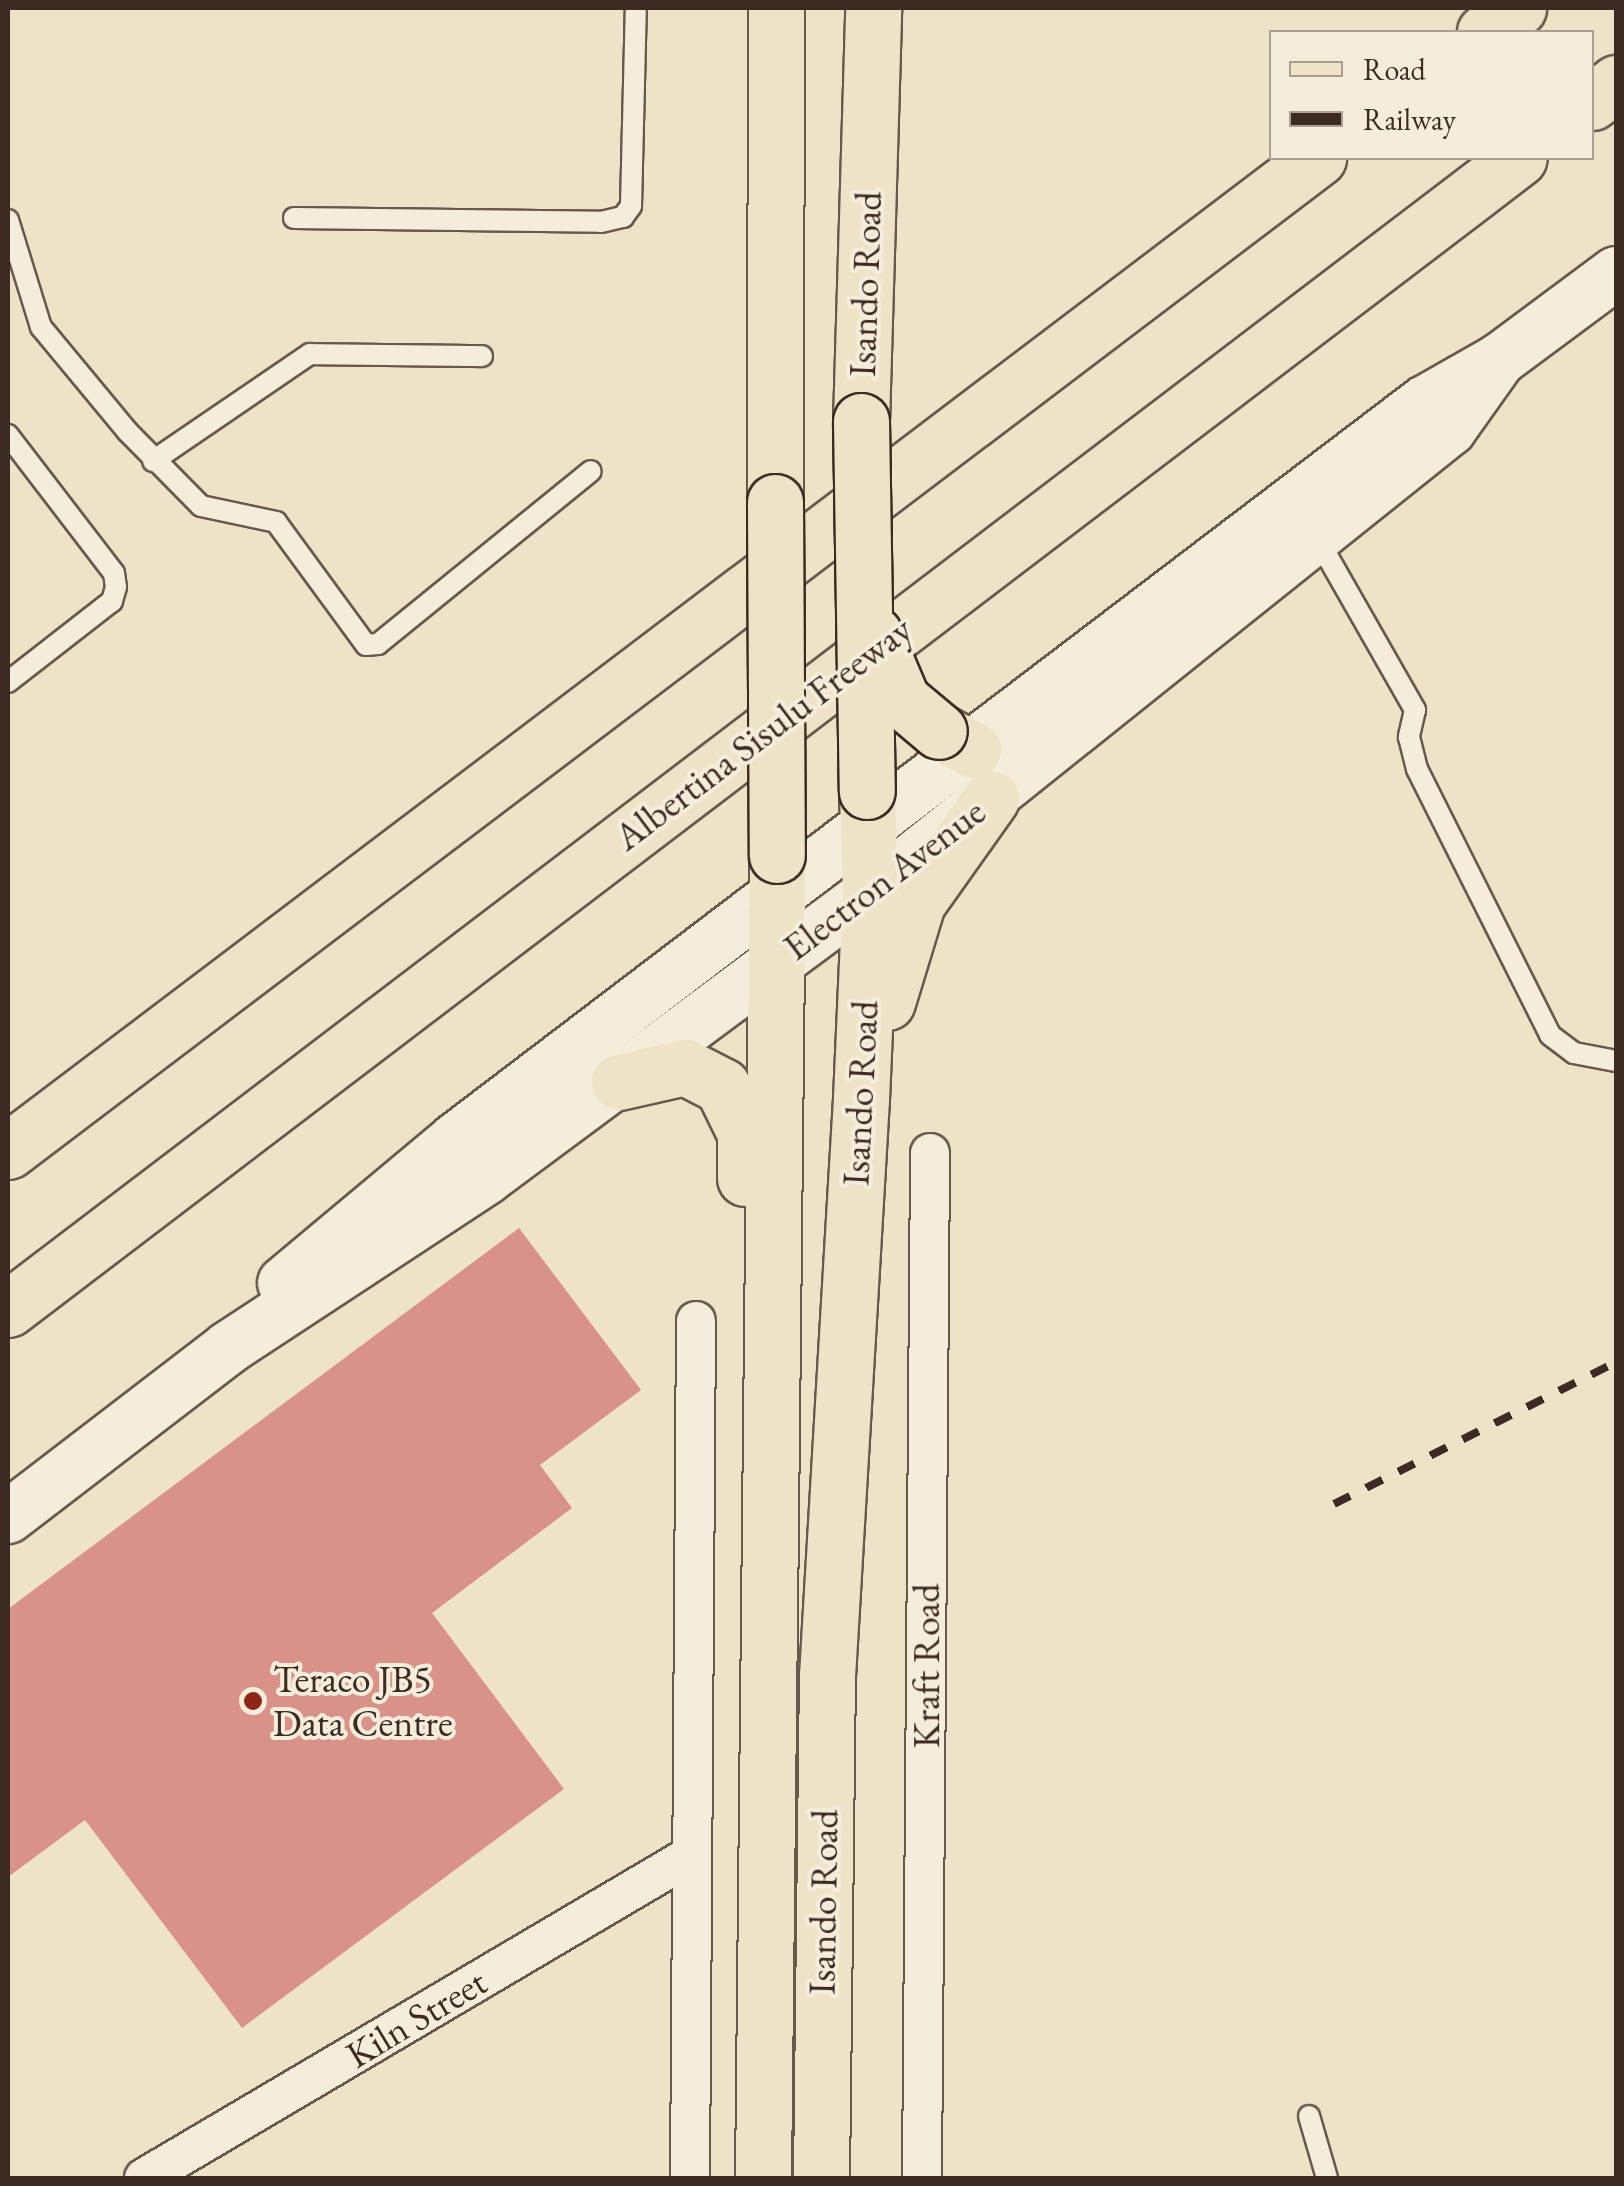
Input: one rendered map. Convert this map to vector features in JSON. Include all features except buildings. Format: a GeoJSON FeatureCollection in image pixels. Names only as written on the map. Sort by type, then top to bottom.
{"type":"FeatureCollection","features":[{"type":"Feature","properties":{"kind":"main road","name":"Isando Road"},"geometry":{"type":"LineString","coordinates":[[763,2178],[768,1284],[777,874],[776,8]]}},
{"type":"Feature","properties":{"kind":"main road","name":"Isando Road"},"geometry":{"type":"LineString","coordinates":[[821,2178],[827,1676],[870,893],[861,421],[873,8]]}},
{"type":"Feature","properties":{"kind":"main road"},"geometry":{"type":"LineString","coordinates":[[1487,30],[1518,8]]}},
{"type":"Feature","properties":{"kind":"main road"},"geometry":{"type":"LineString","coordinates":[[1594,100],[1616,83]]}},
{"type":"Feature","properties":{"kind":"main road"},"geometry":{"type":"LineString","coordinates":[[8,1151],[1315,160]]}},
{"type":"Feature","properties":{"kind":"main road","name":"Albertina Sisulu Freeway"},"geometry":{"type":"LineString","coordinates":[[8,1309],[1515,160]]}},
{"type":"Feature","properties":{"kind":"main road","name":"Electron Avenue"},"geometry":{"type":"LineString","coordinates":[[228,1348],[284,1282],[777,874],[868,809],[968,760],[1450,429],[1499,360],[1616,273]]}},
{"type":"Feature","properties":{"kind":"main road"},"geometry":{"type":"LineString","coordinates":[[861,1099],[917,903],[968,760],[902,700],[864,607]]}},
{"type":"Feature","properties":{"kind":"main road","name":"Electron Avenue"},"geometry":{"type":"LineString","coordinates":[[8,1517],[228,1348],[304,1303],[619,1082],[776,959],[870,893],[968,760]]}},
{"type":"Feature","properties":{"kind":"main road"},"geometry":{"type":"LineString","coordinates":[[619,1082],[684,1067],[722,1086],[744,1133],[748,1254],[768,1284]]}},
{"type":"Feature","properties":{"kind":"street","name":"Kraft Road"},"geometry":{"type":"LineString","coordinates":[[922,2178],[930,1153]]}},
{"type":"Feature","properties":{"kind":"street"},"geometry":{"type":"LineString","coordinates":[[690,2178],[688,1857],[696,1321]]}},
{"type":"Feature","properties":{"kind":"street","name":"Kiln Street"},"geometry":{"type":"LineString","coordinates":[[144,2178],[688,1857]]}},
{"type":"Feature","properties":{"kind":"lane"},"geometry":{"type":"LineString","coordinates":[[294,218],[601,222],[623,217],[631,206],[636,8]]}},
{"type":"Feature","properties":{"kind":"lane"},"geometry":{"type":"LineString","coordinates":[[8,220],[41,326],[153,461],[201,506],[276,522],[366,646],[378,644],[591,471]]}},
{"type":"Feature","properties":{"kind":"lane"},"geometry":{"type":"LineString","coordinates":[[153,461],[310,354],[482,356]]}},
{"type":"Feature","properties":{"kind":"lane"},"geometry":{"type":"LineString","coordinates":[[8,435],[114,574],[116,587],[112,600],[8,682]]}},
{"type":"Feature","properties":{"kind":"lane"},"geometry":{"type":"LineString","coordinates":[[1287,542],[1415,710],[1409,736],[1417,769],[1550,1034],[1574,1053],[1616,1061]]}},
{"type":"Feature","properties":{"kind":"lane"},"geometry":{"type":"LineString","coordinates":[[1309,2116],[1326,2178]]}},
{"type":"Feature","properties":{"kind":"railway"},"geometry":{"type":"LineString","coordinates":[[1334,1504],[1616,1362]]}},
{"type":"Feature","properties":{"kind":"place","name":"Teraco JB5 Data Centre"},"geometry":{"type":"Point","coordinates":[253,1701]}}]}
